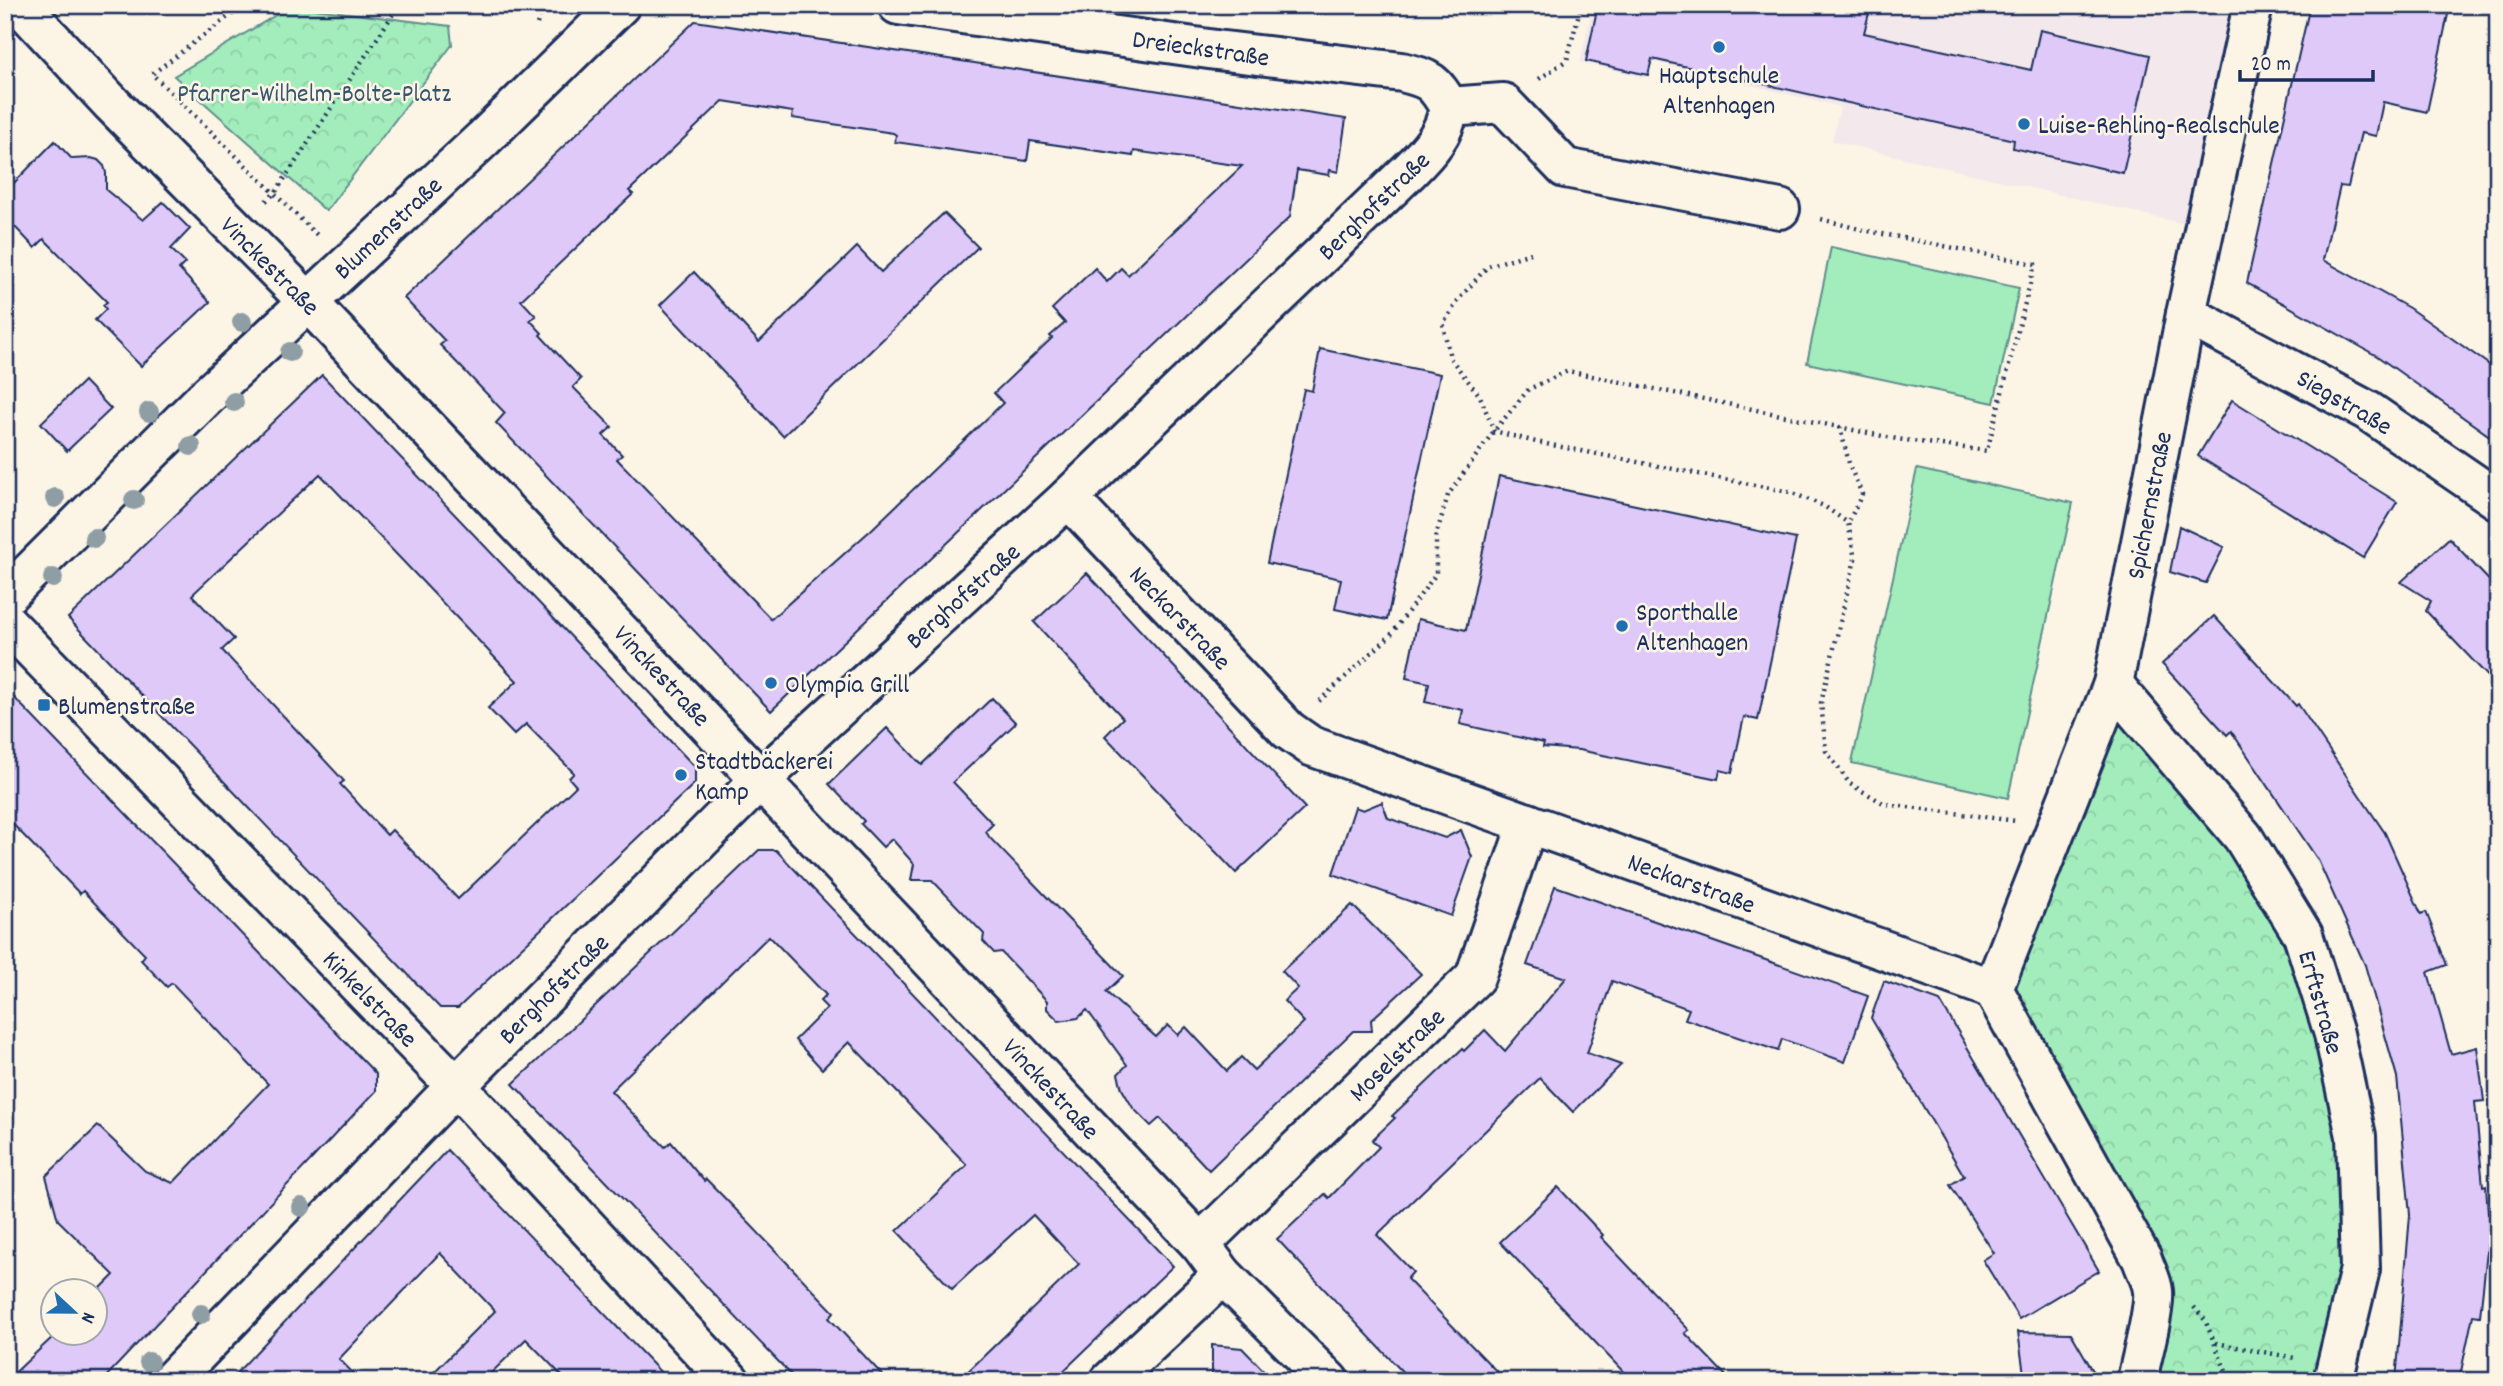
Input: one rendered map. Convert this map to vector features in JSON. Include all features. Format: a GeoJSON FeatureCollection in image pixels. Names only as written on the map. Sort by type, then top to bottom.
{"type":"FeatureCollection","features":[{"type":"Feature","properties":{"kind":"street","name":"Vinckestraße"},"geometry":{"type":"LineString","coordinates":[[20,5],[112,104],[307,301],[1200,1244],[1223,1275],[1329,1381]]}},
{"type":"Feature","properties":{"kind":"street","name":"Blumenstraße"},"geometry":{"type":"LineString","coordinates":[[5,597],[307,301],[483,139],[620,5]]}},
{"type":"Feature","properties":{"kind":"street","name":"Dreieckstraße"},"geometry":{"type":"LineString","coordinates":[[898,5],[1216,50],[1402,72],[1427,78],[1440,91],[1449,107]]}},
{"type":"Feature","properties":{"kind":"street","name":"Spichernstraße"},"geometry":{"type":"LineString","coordinates":[[1993,989],[2113,684],[2186,314],[2253,5]]}},
{"type":"Feature","properties":{"kind":"street"},"geometry":{"type":"LineString","coordinates":[[1449,107],[1503,103],[1565,168],[1780,209]]}},
{"type":"Feature","properties":{"kind":"street","name":"Berghofstraße"},"geometry":{"type":"LineString","coordinates":[[171,1381],[456,1086],[761,779],[1068,498],[1427,153],[1435,145],[1447,122],[1449,107]]}},
{"type":"Feature","properties":{"kind":"street","name":"Siegstraße"},"geometry":{"type":"LineString","coordinates":[[2186,314],[2368,411],[2498,500]]}},
{"type":"Feature","properties":{"kind":"street","name":"Neckarstraße"},"geometry":{"type":"LineString","coordinates":[[1068,498],[1288,730],[1311,746],[1993,989]]}},
{"type":"Feature","properties":{"kind":"street","name":"Kinkelstraße"},"geometry":{"type":"LineString","coordinates":[[5,621],[456,1086],[730,1381]]}},
{"type":"Feature","properties":{"kind":"street","name":"Erftstraße"},"geometry":{"type":"LineString","coordinates":[[2113,684],[2243,837],[2303,935],[2334,1034],[2356,1136],[2360,1269],[2335,1373]]}},
{"type":"Feature","properties":{"kind":"street","name":"Moselstraße"},"geometry":{"type":"LineString","coordinates":[[1200,1244],[1475,977],[1528,823]]}},
{"type":"Feature","properties":{"kind":"street"},"geometry":{"type":"LineString","coordinates":[[1993,989],[2142,1259],[2153,1290],[2137,1381]]}},
{"type":"Feature","properties":{"kind":"street"},"geometry":{"type":"LineString","coordinates":[[1110,1381],[1223,1275]]}},
{"type":"Feature","properties":{"kind":"path"},"geometry":{"type":"LineString","coordinates":[[244,5],[152,74],[318,236]]}},
{"type":"Feature","properties":{"kind":"path"},"geometry":{"type":"LineString","coordinates":[[275,193],[399,5]]}},
{"type":"Feature","properties":{"kind":"path"},"geometry":{"type":"LineString","coordinates":[[535,29],[543,5]]}},
{"type":"Feature","properties":{"kind":"path"},"geometry":{"type":"LineString","coordinates":[[1503,103],[1567,60],[1581,5]]}},
{"type":"Feature","properties":{"kind":"path"},"geometry":{"type":"LineString","coordinates":[[1288,730],[1390,636],[1436,574],[1436,536],[1448,495],[1494,431],[1529,389],[1568,371],[1897,439],[1987,451],[2035,264],[1863,230],[1780,209]]}},
{"type":"Feature","properties":{"kind":"path"},"geometry":{"type":"LineString","coordinates":[[1494,431],[1480,396],[1450,358],[1443,324],[1459,299],[1488,265],[1531,253]]}},
{"type":"Feature","properties":{"kind":"path"},"geometry":{"type":"LineString","coordinates":[[1840,427],[1850,467],[1862,494],[1848,523],[1854,559],[1821,703],[1826,751],[1850,784],[1885,804],[2059,826]]}},
{"type":"Feature","properties":{"kind":"path"},"geometry":{"type":"LineString","coordinates":[[1494,431],[1536,442],[1790,492],[1824,506],[1848,523]]}},
{"type":"Feature","properties":{"kind":"path"},"geometry":{"type":"LineString","coordinates":[[2216,1343],[2335,1373]]}},
{"type":"Feature","properties":{"kind":"shaded area","name":"Luise-Rehling-Realschule"},"geometry":{"type":"Polygon","coordinates":[[[1593,5],[2239,5],[2189,225],[1832,141],[1840,107],[1651,61],[1645,78],[1580,62],[1593,5]]]}},
{"type":"Feature","properties":{"kind":"green space","name":"Pfarrer-Wilhelm-Bolte-Platz"},"geometry":{"type":"Polygon","coordinates":[[[291,6],[450,26],[452,45],[326,211],[174,76],[291,6]]]}},
{"type":"Feature","properties":{"kind":"green space"},"geometry":{"type":"Polygon","coordinates":[[[1831,247],[2019,288],[1994,403],[1807,363],[1831,247]]]}},
{"type":"Feature","properties":{"kind":"green space"},"geometry":{"type":"Polygon","coordinates":[[[1917,469],[2073,503],[2008,798],[1852,763],[1917,469]]]}},
{"type":"Feature","properties":{"kind":"green space"},"geometry":{"type":"Polygon","coordinates":[[[2113,684],[2303,935],[2356,1136],[2333,1381],[2137,1381],[2152,1304],[1993,989],[2113,684]]]}},
{"type":"Feature","properties":{"kind":"building"},"geometry":{"type":"Polygon","coordinates":[[[1598,5],[1871,5],[1864,33],[2031,70],[2040,30],[2150,55],[2123,173],[2013,148],[2014,140],[1652,59],[1648,75],[1586,61],[1598,5]]]}},
{"type":"Feature","properties":{"kind":"building"},"geometry":{"type":"Polygon","coordinates":[[[2310,5],[2450,5],[2427,112],[2383,102],[2376,136],[2361,133],[2348,187],[2340,186],[2323,260],[2409,308],[2498,371],[2498,442],[2377,356],[2247,283],[2310,5]]]}},
{"type":"Feature","properties":{"kind":"building"},"geometry":{"type":"Polygon","coordinates":[[[695,21],[1346,119],[1338,172],[1330,170],[1329,175],[1297,170],[1290,217],[771,711],[496,423],[505,413],[440,345],[445,341],[404,298],[695,21]],[[723,101],[629,191],[633,194],[521,300],[536,316],[530,320],[542,333],[540,335],[581,379],[573,387],[612,427],[603,435],[622,455],[617,459],[771,619],[872,529],[1003,403],[994,393],[1065,323],[1052,309],[1095,268],[1107,282],[1121,268],[1128,275],[1242,166],[1134,151],[1133,156],[1030,141],[1027,161],[895,142],[896,135],[893,133],[792,118],[793,112],[723,101]]]}},
{"type":"Feature","properties":{"kind":"building"},"geometry":{"type":"Polygon","coordinates":[[[55,141],[72,159],[98,160],[106,173],[106,190],[143,220],[163,202],[190,229],[171,249],[185,263],[179,269],[210,302],[141,366],[95,320],[106,309],[103,305],[107,302],[44,239],[35,248],[16,228],[5,228],[5,192],[55,141]]]}},
{"type":"Feature","properties":{"kind":"building"},"geometry":{"type":"Polygon","coordinates":[[[944,213],[978,247],[783,436],[660,305],[694,272],[759,342],[857,247],[881,272],[944,213]]]}},
{"type":"Feature","properties":{"kind":"building"},"geometry":{"type":"Polygon","coordinates":[[[1320,349],[1440,374],[1387,620],[1335,609],[1341,579],[1267,563],[1304,389],[1312,391],[1320,349]]]}},
{"type":"Feature","properties":{"kind":"building"},"geometry":{"type":"Polygon","coordinates":[[[322,375],[695,767],[695,783],[458,1008],[440,1008],[68,618],[322,375]],[[320,474],[192,595],[234,639],[222,650],[344,781],[340,784],[387,835],[392,830],[458,899],[576,786],[569,778],[574,773],[526,724],[514,735],[488,708],[517,681],[320,474]]]}},
{"type":"Feature","properties":{"kind":"building"},"geometry":{"type":"Polygon","coordinates":[[[84,381],[111,409],[67,451],[41,423],[84,381]]]}},
{"type":"Feature","properties":{"kind":"building"},"geometry":{"type":"Polygon","coordinates":[[[2232,400],[2397,502],[2363,558],[2198,456],[2232,400]]]}},
{"type":"Feature","properties":{"kind":"building","name":"Sporthalle Altenhagen"},"geometry":{"type":"Polygon","coordinates":[[[1499,476],[1796,539],[1758,720],[1744,717],[1732,773],[1720,770],[1718,779],[1579,750],[1543,747],[1544,743],[1460,724],[1463,710],[1425,702],[1429,683],[1406,678],[1418,619],[1466,630],[1499,476]]]}},
{"type":"Feature","properties":{"kind":"building"},"geometry":{"type":"Polygon","coordinates":[[[2179,526],[2224,547],[2206,583],[2170,572],[2179,526]]]}},
{"type":"Feature","properties":{"kind":"building"},"geometry":{"type":"Polygon","coordinates":[[[2449,538],[2498,590],[2498,687],[2426,611],[2431,601],[2401,582],[2449,538]]]}},
{"type":"Feature","properties":{"kind":"building"},"geometry":{"type":"Polygon","coordinates":[[[1087,573],[1305,808],[1236,873],[1105,736],[1123,718],[1034,622],[1087,573]]]}},
{"type":"Feature","properties":{"kind":"building"},"geometry":{"type":"Polygon","coordinates":[[[2214,616],[2296,706],[2298,704],[2385,833],[2421,914],[2426,912],[2447,965],[2428,972],[2451,1054],[2477,1047],[2484,1101],[2475,1102],[2483,1186],[2486,1185],[2488,1214],[2491,1214],[2480,1316],[2473,1315],[2459,1381],[2396,1381],[2410,1215],[2397,1077],[2365,965],[2318,860],[2231,731],[2227,735],[2162,664],[2214,616]]]}},
{"type":"Feature","properties":{"kind":"building"},"geometry":{"type":"Polygon","coordinates":[[[5,688],[376,1074],[376,1091],[102,1381],[6,1381],[41,1348],[108,1348],[108,1281],[114,1275],[58,1220],[46,1176],[98,1126],[145,1171],[173,1183],[268,1084],[172,983],[167,987],[141,960],[145,955],[83,891],[80,894],[5,816],[5,688]]]}},
{"type":"Feature","properties":{"kind":"building"},"geometry":{"type":"Polygon","coordinates":[[[992,698],[1016,723],[953,782],[993,824],[986,831],[989,837],[1123,976],[1106,992],[1156,1037],[1168,1025],[1178,1035],[1186,1027],[1227,1071],[1241,1057],[1254,1070],[1304,1022],[1284,1001],[1298,988],[1282,971],[1352,905],[1421,974],[1371,1020],[1372,1031],[1353,1031],[1209,1170],[1160,1118],[1151,1126],[1133,1108],[1122,1089],[1118,1074],[1127,1065],[1087,1010],[1078,1018],[1059,1021],[1047,1009],[1047,1001],[1001,952],[994,953],[983,941],[984,934],[932,880],[911,880],[914,864],[892,839],[883,847],[861,824],[864,821],[829,784],[887,728],[922,765],[992,698]]]}},
{"type":"Feature","properties":{"kind":"building"},"geometry":{"type":"Polygon","coordinates":[[[1382,802],[1388,818],[1416,828],[1445,838],[1461,830],[1472,857],[1451,916],[1333,874],[1355,807],[1363,810],[1382,802]]]}},
{"type":"Feature","properties":{"kind":"building"},"geometry":{"type":"Polygon","coordinates":[[[759,850],[776,850],[1173,1266],[1053,1381],[958,1381],[1079,1264],[1033,1215],[952,1289],[897,1231],[967,1165],[849,1042],[822,1069],[795,1040],[827,1008],[820,1001],[826,995],[769,936],[611,1091],[665,1147],[671,1142],[704,1181],[706,1179],[834,1312],[829,1318],[888,1381],[797,1381],[513,1084],[759,850]]]}},
{"type":"Feature","properties":{"kind":"building"},"geometry":{"type":"Polygon","coordinates":[[[1555,886],[1868,996],[1845,1062],[1782,1039],[1778,1051],[1685,1019],[1689,1009],[1612,981],[1587,1053],[1621,1065],[1573,1112],[1540,1078],[1377,1235],[1413,1272],[1407,1279],[1506,1381],[1411,1381],[1277,1239],[1325,1194],[1329,1198],[1379,1147],[1372,1140],[1395,1118],[1392,1116],[1462,1049],[1464,1051],[1485,1030],[1505,1051],[1566,978],[1527,965],[1555,886]]]}},
{"type":"Feature","properties":{"kind":"building"},"geometry":{"type":"Polygon","coordinates":[[[1884,981],[1940,1001],[2099,1271],[2019,1319],[1983,1260],[1994,1253],[1950,1185],[1964,1176],[1871,1018],[1884,981]]]}},
{"type":"Feature","properties":{"kind":"building"},"geometry":{"type":"Polygon","coordinates":[[[447,1150],[669,1381],[567,1381],[526,1339],[483,1381],[425,1381],[495,1311],[440,1253],[339,1359],[361,1381],[229,1381],[447,1150]]]}},
{"type":"Feature","properties":{"kind":"building"},"geometry":{"type":"Polygon","coordinates":[[[1558,1187],[1689,1330],[1685,1333],[1731,1381],[1632,1381],[1500,1242],[1558,1187]]]}},
{"type":"Feature","properties":{"kind":"building"},"geometry":{"type":"Polygon","coordinates":[[[2018,1332],[2071,1333],[2099,1381],[2025,1381],[2018,1332]]]}},
{"type":"Feature","properties":{"kind":"building"},"geometry":{"type":"Polygon","coordinates":[[[1212,1345],[1242,1348],[1274,1381],[1212,1381],[1212,1345]]]}},
{"type":"Feature","properties":{"kind":"place","name":"Hauptschule Altenhagen"},"geometry":{"type":"Point","coordinates":[1719,47]}},
{"type":"Feature","properties":{"kind":"place","name":"Luise-Rehling-Realschule"},"geometry":{"type":"Point","coordinates":[2024,124]}},
{"type":"Feature","properties":{"kind":"place","name":"Sporthalle Altenhagen"},"geometry":{"type":"Point","coordinates":[1622,626]}},
{"type":"Feature","properties":{"kind":"place","name":"Olympia Grill"},"geometry":{"type":"Point","coordinates":[771,683]}},
{"type":"Feature","properties":{"kind":"place","name":"Blumenstraße"},"geometry":{"type":"Point","coordinates":[44,705]}},
{"type":"Feature","properties":{"kind":"place","name":"Stadtbäckerei Kamp"},"geometry":{"type":"Point","coordinates":[681,775]}}]}
